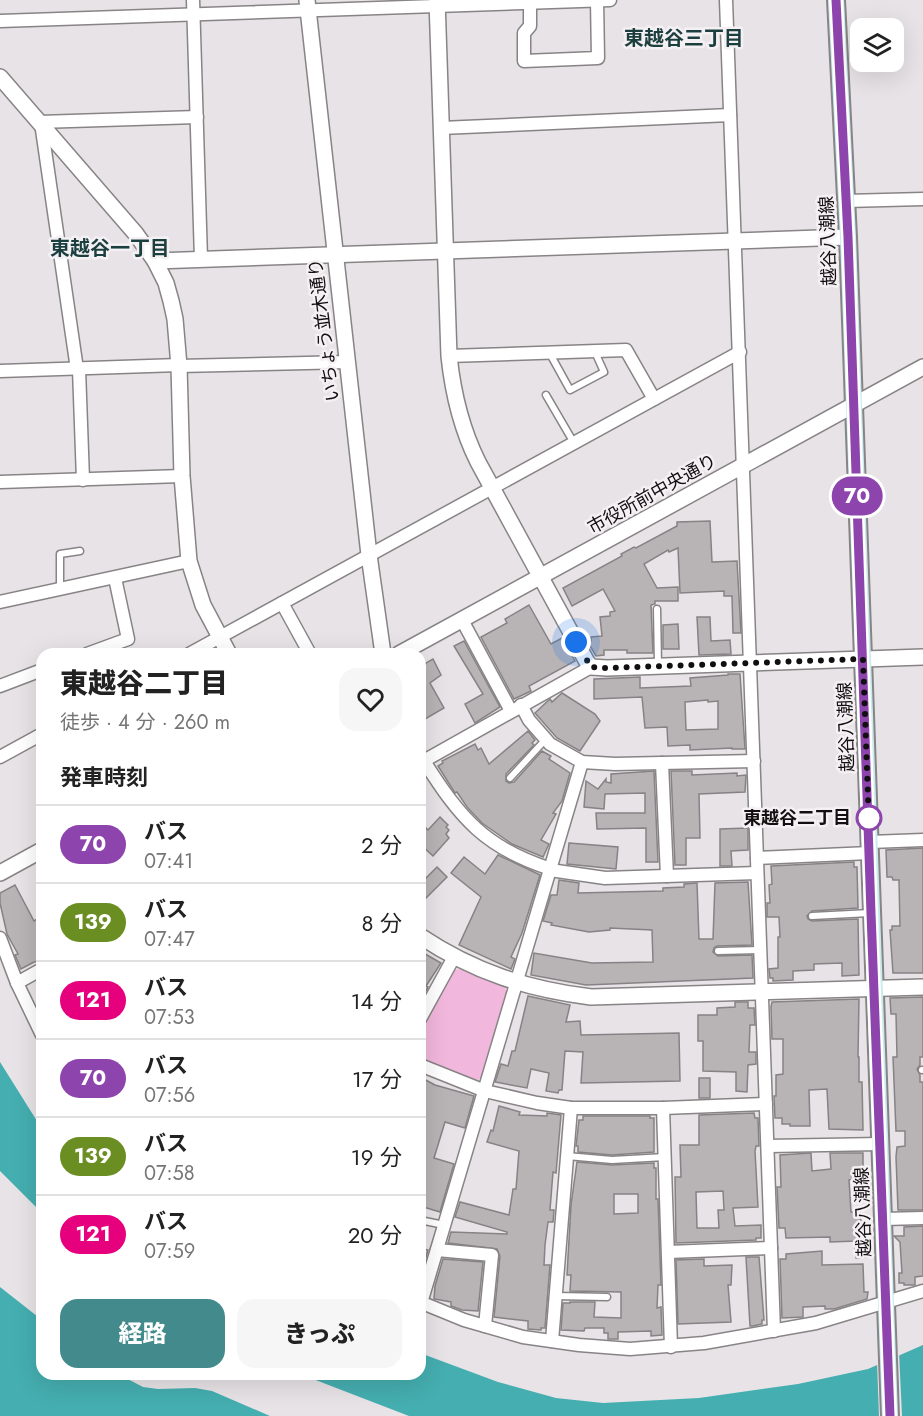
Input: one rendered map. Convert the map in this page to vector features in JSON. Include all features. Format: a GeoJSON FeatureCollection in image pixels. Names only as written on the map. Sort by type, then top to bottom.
{"type":"FeatureCollection","features":[{"type":"Feature","properties":{"kind":"main road","name":"越谷八潮線"},"geometry":{"type":"LineString","coordinates":[[836,0],[848,237],[890,1416]]}},
{"type":"Feature","properties":{"kind":"street"},"geometry":{"type":"LineString","coordinates":[[193,0],[201,259]]}},
{"type":"Feature","properties":{"kind":"street"},"geometry":{"type":"LineString","coordinates":[[530,3],[530,26],[524,33],[524,61],[598,58],[597,0]]}},
{"type":"Feature","properties":{"kind":"street"},"geometry":{"type":"LineString","coordinates":[[0,21],[193,14],[308,5],[610,0]]}},
{"type":"Feature","properties":{"kind":"street"},"geometry":{"type":"LineString","coordinates":[[726,0],[774,1331]]}},
{"type":"Feature","properties":{"kind":"street"},"geometry":{"type":"LineString","coordinates":[[437,3],[449,357],[452,386],[468,441],[591,667]]}},
{"type":"Feature","properties":{"kind":"street","name":"いちょう並木通り"},"geometry":{"type":"LineString","coordinates":[[308,5],[369,555],[382,648]]}},
{"type":"Feature","properties":{"kind":"street"},"geometry":{"type":"LineString","coordinates":[[0,77],[119,213],[154,261],[166,283],[176,320],[182,476],[189,561],[203,605],[226,648]]}},
{"type":"Feature","properties":{"kind":"street"},"geometry":{"type":"LineString","coordinates":[[441,128],[730,115]]}},
{"type":"Feature","properties":{"kind":"street"},"geometry":{"type":"LineString","coordinates":[[40,123],[196,117]]}},
{"type":"Feature","properties":{"kind":"street"},"geometry":{"type":"LineString","coordinates":[[40,123],[64,291],[78,369],[83,480]]}},
{"type":"Feature","properties":{"kind":"street"},"geometry":{"type":"LineString","coordinates":[[846,201],[923,199]]}},
{"type":"Feature","properties":{"kind":"street"},"geometry":{"type":"LineString","coordinates":[[154,261],[848,237]]}},
{"type":"Feature","properties":{"kind":"street"},"geometry":{"type":"LineString","coordinates":[[449,357],[626,350],[654,399]]}},
{"type":"Feature","properties":{"kind":"street"},"geometry":{"type":"LineString","coordinates":[[200,648],[740,352]]}},
{"type":"Feature","properties":{"kind":"street"},"geometry":{"type":"LineString","coordinates":[[0,371],[348,362]]}},
{"type":"Feature","properties":{"kind":"street","name":"市役所前中央通り"},"geometry":{"type":"LineString","coordinates":[[410,648],[923,367]]}},
{"type":"Feature","properties":{"kind":"street"},"geometry":{"type":"LineString","coordinates":[[0,482],[182,476]]}},
{"type":"Feature","properties":{"kind":"street"},"geometry":{"type":"LineString","coordinates":[[0,602],[189,561]]}},
{"type":"Feature","properties":{"kind":"street"},"geometry":{"type":"LineString","coordinates":[[103,648],[128,639],[115,578]]}},
{"type":"Feature","properties":{"kind":"street"},"geometry":{"type":"LineString","coordinates":[[282,603],[307,648]]}},
{"type":"Feature","properties":{"kind":"street"},"geometry":{"type":"LineString","coordinates":[[462,620],[516,708],[561,752],[582,762],[615,764],[754,761]]}},
{"type":"Feature","properties":{"kind":"street"},"geometry":{"type":"LineString","coordinates":[[426,760],[591,667],[923,657]]}},
{"type":"Feature","properties":{"kind":"street"},"geometry":{"type":"LineString","coordinates":[[0,686],[36,672]]}},
{"type":"Feature","properties":{"kind":"street"},"geometry":{"type":"LineString","coordinates":[[0,757],[36,737]]}},
{"type":"Feature","properties":{"kind":"street"},"geometry":{"type":"LineString","coordinates":[[426,1286],[582,762]]}},
{"type":"Feature","properties":{"kind":"street"},"geometry":{"type":"LineString","coordinates":[[662,763],[667,876]]}},
{"type":"Feature","properties":{"kind":"street"},"geometry":{"type":"LineString","coordinates":[[426,768],[462,817],[479,831],[519,857],[551,870],[605,878],[757,873]]}},
{"type":"Feature","properties":{"kind":"street"},"geometry":{"type":"LineString","coordinates":[[757,858],[923,840]]}},
{"type":"Feature","properties":{"kind":"street"},"geometry":{"type":"LineString","coordinates":[[0,873],[36,853]]}},
{"type":"Feature","properties":{"kind":"street"},"geometry":{"type":"LineString","coordinates":[[0,938],[17,983],[36,1023]]}},
{"type":"Feature","properties":{"kind":"street"},"geometry":{"type":"LineString","coordinates":[[426,940],[454,957],[490,974],[559,993],[591,997],[923,987]]}},
{"type":"Feature","properties":{"kind":"street"},"geometry":{"type":"LineString","coordinates":[[426,1008],[454,957]]}},
{"type":"Feature","properties":{"kind":"street"},"geometry":{"type":"LineString","coordinates":[[17,983],[36,972]]}},
{"type":"Feature","properties":{"kind":"street"},"geometry":{"type":"LineString","coordinates":[[426,1067],[485,1090],[537,1103],[571,1108],[663,1108],[766,1104]]}},
{"type":"Feature","properties":{"kind":"street"},"geometry":{"type":"LineString","coordinates":[[552,1341],[571,1108]]}},
{"type":"Feature","properties":{"kind":"street"},"geometry":{"type":"LineString","coordinates":[[663,1108],[671,1347]]}},
{"type":"Feature","properties":{"kind":"street"},"geometry":{"type":"LineString","coordinates":[[768,1146],[880,1144]]}},
{"type":"Feature","properties":{"kind":"street"},"geometry":{"type":"LineString","coordinates":[[883,1219],[923,1218]]}},
{"type":"Feature","properties":{"kind":"street"},"geometry":{"type":"LineString","coordinates":[[668,1252],[771,1248]]}},
{"type":"Feature","properties":{"kind":"street"},"geometry":{"type":"LineString","coordinates":[[437,1250],[492,1255],[485,1326]]}},
{"type":"Feature","properties":{"kind":"street"},"geometry":{"type":"LineString","coordinates":[[426,1305],[523,1337],[611,1349],[671,1347],[774,1331],[886,1310],[923,1291]]}},
{"type":"Feature","properties":{"kind":"lane"},"geometry":{"type":"LineString","coordinates":[[549,352],[570,390],[604,372],[594,351]]}},
{"type":"Feature","properties":{"kind":"lane"},"geometry":{"type":"LineString","coordinates":[[546,395],[574,443]]}},
{"type":"Feature","properties":{"kind":"lane"},"geometry":{"type":"LineString","coordinates":[[60,589],[60,554],[80,550]]}},
{"type":"Feature","properties":{"kind":"lane"},"geometry":{"type":"LineString","coordinates":[[657,609],[658,666]]}},
{"type":"Feature","properties":{"kind":"lane"},"geometry":{"type":"LineString","coordinates":[[510,778],[546,739]]}},
{"type":"Feature","properties":{"kind":"lane"},"geometry":{"type":"LineString","coordinates":[[813,916],[871,913]]}},
{"type":"Feature","properties":{"kind":"lane"},"geometry":{"type":"LineString","coordinates":[[718,951],[760,950]]}},
{"type":"Feature","properties":{"kind":"lane"},"geometry":{"type":"LineString","coordinates":[[567,1156],[612,1160],[664,1158]]}},
{"type":"Feature","properties":{"kind":"lane"},"geometry":{"type":"LineString","coordinates":[[426,1222],[444,1226]]}},
{"type":"Feature","properties":{"kind":"lane"},"geometry":{"type":"LineString","coordinates":[[555,1296],[607,1297]]}},
{"type":"Feature","properties":{"kind":"shaded area"},"geometry":{"type":"Polygon","coordinates":[[[461,969],[504,986],[508,994],[483,1077],[475,1081],[426,1061],[426,1020],[453,970],[461,969]]]}},
{"type":"Feature","properties":{"kind":"water"},"geometry":{"type":"Polygon","coordinates":[[[0,1062],[36,1119],[36,1207],[0,1171],[0,1062]]]}},
{"type":"Feature","properties":{"kind":"water"},"geometry":{"type":"Polygon","coordinates":[[[0,1287],[36,1315],[36,1380],[130,1380],[143,1387],[158,1389],[195,1388],[212,1391],[270,1416],[0,1416],[0,1287]]]}},
{"type":"Feature","properties":{"kind":"water"},"geometry":{"type":"Polygon","coordinates":[[[923,1345],[923,1416],[409,1416],[316,1380],[426,1380],[426,1355],[498,1382],[556,1398],[603,1403],[699,1398],[798,1384],[868,1369],[923,1345]]]}},
{"type":"Feature","properties":{"kind":"pier"},"geometry":{"type":"Polygon","coordinates":[[[899,1352],[902,1416],[879,1416],[877,1362],[899,1352]]]}},
{"type":"Feature","properties":{"kind":"building"},"geometry":{"type":"Polygon","coordinates":[[[710,521],[712,562],[737,561],[741,633],[733,633],[732,596],[724,596],[724,591],[680,593],[678,548],[669,552],[668,550],[644,564],[657,588],[678,587],[678,601],[655,601],[655,604],[651,605],[653,653],[604,650],[604,655],[596,656],[587,641],[591,641],[591,637],[602,636],[600,617],[610,616],[610,612],[615,611],[603,589],[572,606],[563,588],[622,556],[621,554],[677,526],[677,522],[710,521]]]}},
{"type":"Feature","properties":{"kind":"building"},"geometry":{"type":"Polygon","coordinates":[[[529,605],[551,644],[562,638],[575,661],[529,686],[531,691],[514,699],[481,637],[507,623],[505,619],[529,605]]]}},
{"type":"Feature","properties":{"kind":"building"},"geometry":{"type":"Polygon","coordinates":[[[697,617],[710,617],[711,641],[730,640],[731,654],[699,655],[697,617]]]}},
{"type":"Feature","properties":{"kind":"building"},"geometry":{"type":"Polygon","coordinates":[[[678,624],[679,649],[663,649],[663,625],[678,624]]]}},
{"type":"Feature","properties":{"kind":"building"},"geometry":{"type":"Polygon","coordinates":[[[464,641],[500,707],[475,723],[465,704],[483,694],[454,646],[464,641]]]}},
{"type":"Feature","properties":{"kind":"building"},"geometry":{"type":"Polygon","coordinates":[[[433,659],[441,675],[430,683],[444,708],[426,718],[426,663],[433,659]]]}},
{"type":"Feature","properties":{"kind":"building"},"geometry":{"type":"Polygon","coordinates":[[[740,674],[745,749],[690,750],[690,745],[668,746],[667,727],[645,728],[642,697],[594,699],[594,679],[640,677],[640,688],[691,686],[690,678],[740,674]],[[708,700],[685,702],[686,730],[718,729],[718,701],[708,702],[708,700]]]}},
{"type":"Feature","properties":{"kind":"building"},"geometry":{"type":"Polygon","coordinates":[[[562,693],[595,714],[600,721],[580,751],[557,738],[535,713],[550,699],[552,702],[562,693]]]}},
{"type":"Feature","properties":{"kind":"building"},"geometry":{"type":"Polygon","coordinates":[[[528,731],[535,740],[532,743],[534,745],[506,774],[506,781],[514,782],[542,751],[551,756],[549,759],[570,773],[562,801],[553,813],[556,814],[541,840],[549,844],[543,857],[512,844],[482,823],[457,792],[455,793],[438,766],[443,763],[442,761],[475,744],[478,750],[481,748],[489,764],[528,731]]]}},
{"type":"Feature","properties":{"kind":"building"},"geometry":{"type":"Polygon","coordinates":[[[654,771],[658,862],[646,862],[646,828],[597,829],[596,813],[645,813],[645,793],[605,794],[604,809],[584,807],[586,781],[598,789],[606,779],[606,782],[611,783],[611,774],[654,771]]]}},
{"type":"Feature","properties":{"kind":"building"},"geometry":{"type":"Polygon","coordinates":[[[671,771],[692,771],[692,775],[737,773],[737,776],[746,775],[745,792],[699,794],[700,838],[686,838],[686,865],[675,865],[671,771]]]}},
{"type":"Feature","properties":{"kind":"building"},"geometry":{"type":"Polygon","coordinates":[[[440,817],[448,825],[446,827],[449,830],[446,834],[449,838],[433,856],[426,850],[426,828],[428,830],[440,817]]]}},
{"type":"Feature","properties":{"kind":"building"},"geometry":{"type":"Polygon","coordinates":[[[748,828],[748,850],[731,851],[732,866],[720,866],[720,829],[748,828]]]}},
{"type":"Feature","properties":{"kind":"building"},"geometry":{"type":"Polygon","coordinates":[[[569,843],[618,847],[616,869],[567,864],[569,843]]]}},
{"type":"Feature","properties":{"kind":"building"},"geometry":{"type":"Polygon","coordinates":[[[923,848],[923,973],[893,973],[890,930],[892,926],[900,926],[899,880],[887,877],[886,850],[923,848]]]}},
{"type":"Feature","properties":{"kind":"building"},"geometry":{"type":"Polygon","coordinates":[[[498,855],[540,875],[522,933],[511,957],[515,959],[511,969],[459,945],[481,897],[451,873],[464,857],[485,874],[498,855]]]}},
{"type":"Feature","properties":{"kind":"building"},"geometry":{"type":"Polygon","coordinates":[[[854,862],[854,867],[857,867],[858,908],[812,911],[807,916],[812,921],[858,919],[859,975],[842,976],[842,963],[814,964],[814,970],[793,971],[793,980],[773,981],[773,978],[770,978],[769,969],[778,968],[778,937],[780,937],[779,917],[767,917],[767,903],[770,903],[769,885],[772,884],[771,866],[854,862]]]}},
{"type":"Feature","properties":{"kind":"building"},"geometry":{"type":"Polygon","coordinates":[[[437,867],[447,877],[426,898],[426,878],[437,867]]]}},
{"type":"Feature","properties":{"kind":"building"},"geometry":{"type":"Polygon","coordinates":[[[559,880],[579,883],[578,893],[663,891],[663,888],[684,887],[684,884],[697,883],[699,939],[713,939],[715,883],[748,882],[752,945],[717,946],[713,952],[718,956],[752,955],[753,978],[586,985],[531,975],[534,953],[592,963],[653,962],[652,930],[610,928],[610,930],[589,932],[551,925],[552,923],[543,921],[551,895],[557,895],[559,880]]]}},
{"type":"Feature","properties":{"kind":"building"},"geometry":{"type":"Polygon","coordinates":[[[15,885],[34,921],[36,920],[36,962],[21,969],[15,955],[18,954],[7,934],[0,893],[15,885]]]}},
{"type":"Feature","properties":{"kind":"building"},"geometry":{"type":"Polygon","coordinates":[[[426,954],[441,963],[426,986],[426,954]]]}},
{"type":"Feature","properties":{"kind":"building"},"geometry":{"type":"Polygon","coordinates":[[[528,996],[570,1005],[566,1022],[580,1021],[581,1035],[679,1033],[680,1081],[581,1083],[583,1052],[565,1051],[562,1090],[558,1093],[546,1091],[549,1073],[531,1069],[527,1088],[495,1082],[501,1064],[508,1066],[512,1051],[515,1051],[528,996]]]}},
{"type":"Feature","properties":{"kind":"building"},"geometry":{"type":"Polygon","coordinates":[[[923,997],[923,1057],[920,1057],[920,1065],[917,1069],[920,1082],[923,1082],[923,1210],[898,1210],[896,1157],[897,1147],[905,1146],[905,1131],[896,1131],[893,1057],[897,1057],[896,1014],[891,1014],[890,998],[923,997]]]}},
{"type":"Feature","properties":{"kind":"building"},"geometry":{"type":"Polygon","coordinates":[[[859,999],[858,1057],[859,1082],[862,1082],[863,1130],[829,1129],[827,1089],[809,1090],[810,1126],[782,1124],[782,1118],[775,1118],[774,1096],[776,1096],[776,1075],[783,1074],[783,1039],[772,1039],[772,1002],[859,999]]]}},
{"type":"Feature","properties":{"kind":"building"},"geometry":{"type":"Polygon","coordinates":[[[735,1002],[748,1002],[748,1008],[754,1008],[755,1025],[750,1025],[749,1052],[756,1052],[756,1064],[748,1065],[747,1092],[736,1091],[736,1072],[703,1071],[703,1041],[698,1041],[698,1015],[717,1015],[717,1008],[735,1007],[735,1002]]]}},
{"type":"Feature","properties":{"kind":"building"},"geometry":{"type":"Polygon","coordinates":[[[699,1078],[710,1078],[710,1098],[699,1098],[699,1078]]]}},
{"type":"Feature","properties":{"kind":"building"},"geometry":{"type":"Polygon","coordinates":[[[426,1080],[474,1096],[465,1128],[445,1122],[434,1158],[454,1164],[440,1212],[426,1208],[426,1080]]]}},
{"type":"Feature","properties":{"kind":"building"},"geometry":{"type":"Polygon","coordinates":[[[499,1106],[520,1112],[519,1115],[547,1116],[547,1113],[561,1115],[550,1210],[554,1210],[553,1222],[548,1222],[545,1245],[544,1265],[550,1265],[545,1328],[541,1330],[528,1329],[528,1321],[494,1317],[500,1256],[497,1249],[448,1243],[451,1232],[507,1234],[507,1232],[455,1217],[460,1202],[509,1215],[513,1189],[516,1189],[519,1151],[487,1142],[491,1130],[493,1131],[499,1106]]]}},
{"type":"Feature","properties":{"kind":"building"},"geometry":{"type":"Polygon","coordinates":[[[754,1113],[755,1118],[758,1118],[759,1146],[756,1146],[755,1151],[758,1207],[733,1208],[735,1226],[761,1225],[761,1238],[676,1243],[675,1177],[681,1177],[680,1145],[699,1145],[699,1115],[754,1113]],[[723,1191],[696,1192],[697,1228],[719,1228],[718,1210],[724,1210],[723,1191]]]}},
{"type":"Feature","properties":{"kind":"building"},"geometry":{"type":"Polygon","coordinates":[[[583,1116],[650,1116],[654,1118],[654,1152],[612,1155],[578,1152],[578,1146],[576,1146],[579,1120],[583,1120],[583,1116]]]}},
{"type":"Feature","properties":{"kind":"building"},"geometry":{"type":"Polygon","coordinates":[[[811,1153],[812,1171],[831,1169],[830,1153],[863,1153],[863,1179],[849,1180],[851,1212],[860,1212],[861,1224],[857,1225],[857,1241],[830,1242],[830,1237],[786,1238],[785,1228],[779,1228],[777,1187],[781,1187],[780,1155],[811,1153]]]}},
{"type":"Feature","properties":{"kind":"building"},"geometry":{"type":"Polygon","coordinates":[[[577,1162],[612,1165],[654,1163],[656,1199],[658,1199],[661,1285],[658,1285],[657,1308],[661,1307],[662,1335],[651,1336],[651,1331],[618,1332],[618,1339],[608,1339],[608,1333],[604,1333],[604,1328],[585,1328],[584,1331],[561,1330],[563,1303],[595,1302],[594,1317],[621,1318],[621,1292],[570,1291],[571,1275],[567,1275],[571,1205],[577,1162]],[[614,1194],[614,1214],[638,1213],[638,1194],[614,1194]]]}},
{"type":"Feature","properties":{"kind":"building"},"geometry":{"type":"Polygon","coordinates":[[[923,1226],[923,1276],[915,1277],[915,1285],[904,1285],[904,1283],[899,1283],[899,1273],[902,1273],[900,1242],[894,1236],[904,1236],[904,1227],[923,1226]]]}},
{"type":"Feature","properties":{"kind":"building"},"geometry":{"type":"Polygon","coordinates":[[[855,1245],[867,1245],[867,1257],[856,1258],[855,1245]]]}},
{"type":"Feature","properties":{"kind":"building"},"geometry":{"type":"Polygon","coordinates":[[[822,1251],[822,1265],[863,1264],[864,1292],[868,1292],[867,1299],[834,1309],[825,1309],[825,1306],[803,1307],[803,1317],[782,1318],[780,1259],[786,1259],[786,1254],[822,1251]]]}},
{"type":"Feature","properties":{"kind":"building"},"geometry":{"type":"Polygon","coordinates":[[[746,1257],[759,1257],[764,1320],[762,1324],[753,1326],[750,1326],[746,1257]]]}},
{"type":"Feature","properties":{"kind":"building"},"geometry":{"type":"Polygon","coordinates":[[[443,1259],[483,1262],[478,1311],[462,1310],[451,1306],[451,1302],[434,1299],[435,1286],[443,1259]]]}},
{"type":"Feature","properties":{"kind":"building"},"geometry":{"type":"Polygon","coordinates":[[[704,1259],[704,1266],[732,1265],[731,1285],[728,1285],[731,1322],[678,1324],[676,1260],[704,1259]]]}},
{"type":"Feature","properties":{"kind":"bus line","name":"70"},"geometry":{"type":"LineString","coordinates":[[836,0],[848,237],[890,1416]]}},
{"type":"Feature","properties":{"kind":"place","name":"東越谷二丁目"},"geometry":{"type":"Point","coordinates":[869,818]}},
{"type":"Feature","properties":{"kind":"district","name":"東越谷三丁目"},"geometry":{"type":"Point","coordinates":[684,38]}},
{"type":"Feature","properties":{"kind":"district","name":"東越谷一丁目"},"geometry":{"type":"Point","coordinates":[110,248]}},
{"type":"Feature","properties":{"kind":"route"},"geometry":{"type":"LineString","coordinates":[[576,642],[591,667],[607,668],[863,659],[869,824],[869,818]]}}]}
